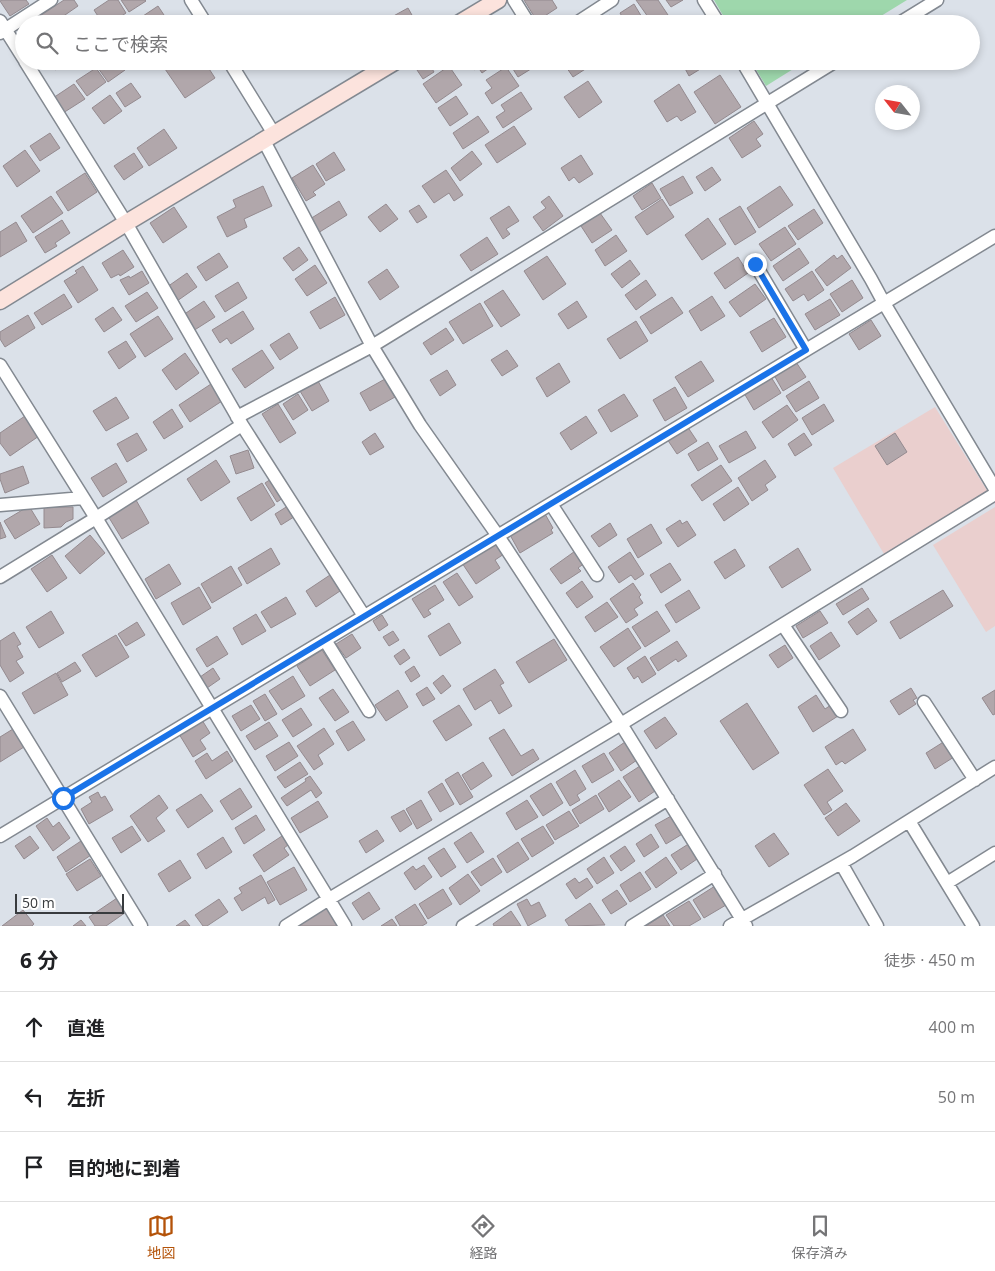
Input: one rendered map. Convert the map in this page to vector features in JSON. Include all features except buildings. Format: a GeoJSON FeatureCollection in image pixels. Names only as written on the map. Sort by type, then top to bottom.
{"type":"FeatureCollection","features":[{"type":"Feature","properties":{"kind":"street"},"geometry":{"type":"LineString","coordinates":[[25,15],[52,0]]}},
{"type":"Feature","properties":{"kind":"street"},"geometry":{"type":"LineString","coordinates":[[192,0],[201,15]]}},
{"type":"Feature","properties":{"kind":"street"},"geometry":{"type":"LineString","coordinates":[[473,15],[498,0]]}},
{"type":"Feature","properties":{"kind":"street"},"geometry":{"type":"LineString","coordinates":[[514,0],[523,15]]}},
{"type":"Feature","properties":{"kind":"street"},"geometry":{"type":"LineString","coordinates":[[589,15],[612,0]]}},
{"type":"Feature","properties":{"kind":"street"},"geometry":{"type":"LineString","coordinates":[[704,0],[713,15]]}},
{"type":"Feature","properties":{"kind":"street"},"geometry":{"type":"LineString","coordinates":[[913,15],[938,0]]}},
{"type":"Feature","properties":{"kind":"street"},"geometry":{"type":"LineString","coordinates":[[15,21],[2,28],[15,47]]}},
{"type":"Feature","properties":{"kind":"street"},"geometry":{"type":"LineString","coordinates":[[30,70],[126,223],[239,421],[364,616]]}},
{"type":"Feature","properties":{"kind":"street"},"geometry":{"type":"LineString","coordinates":[[234,70],[372,346],[420,425],[498,536],[622,724],[744,922]]}},
{"type":"Feature","properties":{"kind":"street"},"geometry":{"type":"LineString","coordinates":[[0,301],[381,70]]}},
{"type":"Feature","properties":{"kind":"street"},"geometry":{"type":"LineString","coordinates":[[747,70],[995,489]]}},
{"type":"Feature","properties":{"kind":"street"},"geometry":{"type":"LineString","coordinates":[[0,577],[96,518],[239,421],[372,346],[821,70]]}},
{"type":"Feature","properties":{"kind":"street"},"geometry":{"type":"LineString","coordinates":[[0,836],[995,236]]}},
{"type":"Feature","properties":{"kind":"street"},"geometry":{"type":"LineString","coordinates":[[755,264],[806,350]]}},
{"type":"Feature","properties":{"kind":"street"},"geometry":{"type":"LineString","coordinates":[[0,365],[96,518],[345,926]]}},
{"type":"Feature","properties":{"kind":"street"},"geometry":{"type":"LineString","coordinates":[[286,926],[622,724],[995,494]]}},
{"type":"Feature","properties":{"kind":"street"},"geometry":{"type":"LineString","coordinates":[[0,505],[83,498]]}},
{"type":"Feature","properties":{"kind":"street"},"geometry":{"type":"LineString","coordinates":[[551,504],[597,575]]}},
{"type":"Feature","properties":{"kind":"street"},"geometry":{"type":"LineString","coordinates":[[783,625],[841,711]]}},
{"type":"Feature","properties":{"kind":"street"},"geometry":{"type":"LineString","coordinates":[[326,640],[369,711]]}},
{"type":"Feature","properties":{"kind":"street"},"geometry":{"type":"LineString","coordinates":[[0,696],[141,926]]}},
{"type":"Feature","properties":{"kind":"street"},"geometry":{"type":"LineString","coordinates":[[924,702],[975,780]]}},
{"type":"Feature","properties":{"kind":"street"},"geometry":{"type":"LineString","coordinates":[[730,926],[744,922],[909,822],[995,767]]}},
{"type":"Feature","properties":{"kind":"street"},"geometry":{"type":"LineString","coordinates":[[463,926],[668,799]]}},
{"type":"Feature","properties":{"kind":"street"},"geometry":{"type":"LineString","coordinates":[[909,822],[973,926]]}},
{"type":"Feature","properties":{"kind":"street"},"geometry":{"type":"LineString","coordinates":[[947,883],[995,854]]}},
{"type":"Feature","properties":{"kind":"street"},"geometry":{"type":"LineString","coordinates":[[841,863],[877,926]]}},
{"type":"Feature","properties":{"kind":"street"},"geometry":{"type":"LineString","coordinates":[[632,926],[714,874]]}},
{"type":"Feature","properties":{"kind":"shaded area"},"geometry":{"type":"Polygon","coordinates":[[[935,407],[988,492],[884,554],[833,468],[935,407]]]}},
{"type":"Feature","properties":{"kind":"shaded area"},"geometry":{"type":"Polygon","coordinates":[[[995,507],[995,626],[986,632],[933,545],[995,507]]]}},
{"type":"Feature","properties":{"kind":"green space"},"geometry":{"type":"Polygon","coordinates":[[[714,0],[907,0],[883,15],[723,15],[714,0]]]}},
{"type":"Feature","properties":{"kind":"green space"},"geometry":{"type":"Polygon","coordinates":[[[756,70],[792,70],[766,86],[756,70]]]}},
{"type":"Feature","properties":{"kind":"route"},"geometry":{"type":"LineString","coordinates":[[63,798],[806,350],[755,264]]}}]}
